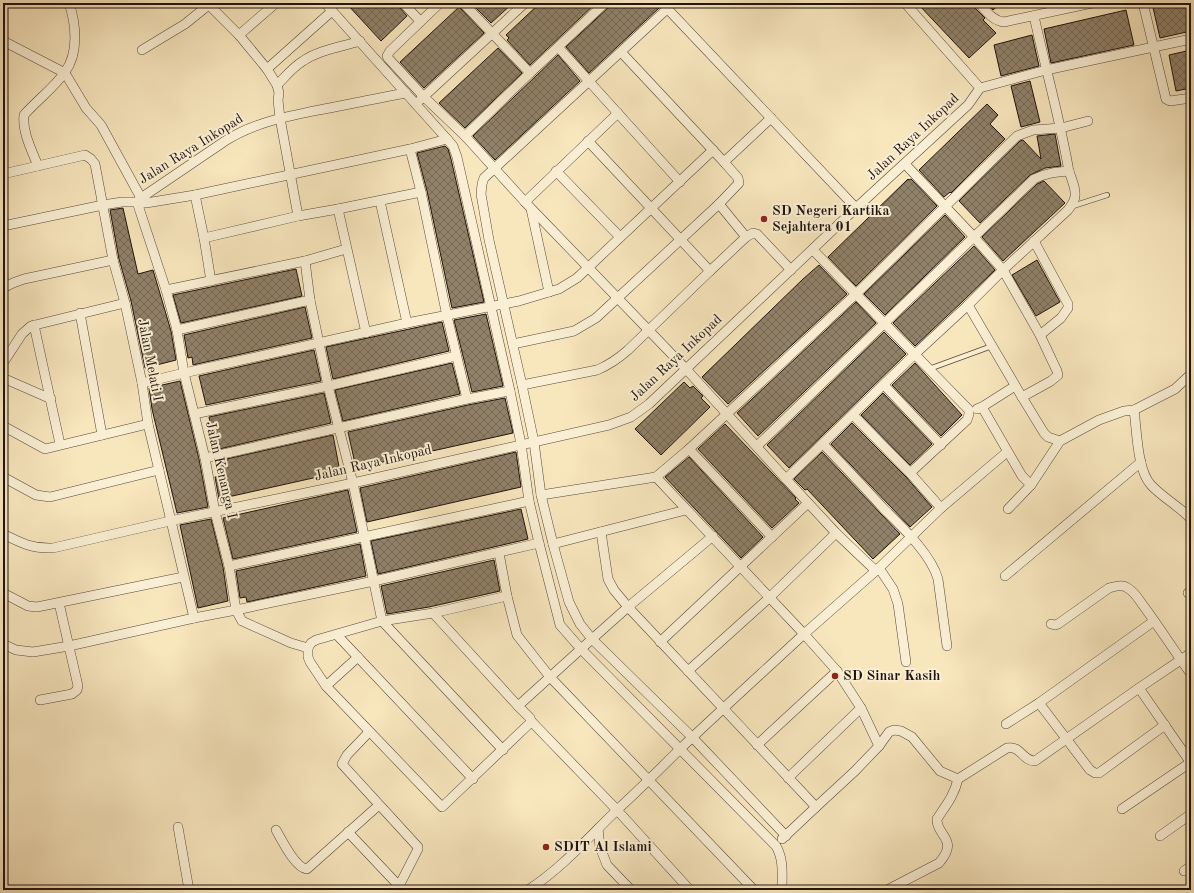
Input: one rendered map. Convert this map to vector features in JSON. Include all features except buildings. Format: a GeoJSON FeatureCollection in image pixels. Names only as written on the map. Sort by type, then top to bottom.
{"type":"FeatureCollection","features":[{"type":"Feature","properties":{"kind":"street"},"geometry":{"type":"LineString","coordinates":[[38,166],[27,135],[24,115],[65,73],[68,67],[73,51],[74,39],[73,20],[69,3]]}},
{"type":"Feature","properties":{"kind":"street"},"geometry":{"type":"LineString","coordinates":[[239,35],[276,3]]}},
{"type":"Feature","properties":{"kind":"street"},"geometry":{"type":"LineString","coordinates":[[325,3],[447,139],[457,157],[492,306],[510,391],[521,444],[529,500],[560,624],[581,649],[776,846],[780,854],[782,865],[782,890]]}},
{"type":"Feature","properties":{"kind":"street"},"geometry":{"type":"LineString","coordinates":[[403,3],[420,21]]}},
{"type":"Feature","properties":{"kind":"street"},"geometry":{"type":"LineString","coordinates":[[440,3],[390,51],[387,56],[389,60],[464,136],[587,267],[686,369],[808,503],[836,532],[877,570],[893,589],[898,604],[906,662]]}},
{"type":"Feature","properties":{"kind":"street"},"geometry":{"type":"LineString","coordinates":[[463,3],[530,74]]}},
{"type":"Feature","properties":{"kind":"street"},"geometry":{"type":"LineString","coordinates":[[416,104],[525,3]]}},
{"type":"Feature","properties":{"kind":"street"},"geometry":{"type":"LineString","coordinates":[[464,136],[605,3]]}},
{"type":"Feature","properties":{"kind":"street"},"geometry":{"type":"LineString","coordinates":[[905,3],[980,88],[1046,70],[1191,39]]}},
{"type":"Feature","properties":{"kind":"street"},"geometry":{"type":"LineString","coordinates":[[978,3],[988,14],[999,22],[1092,3]]}},
{"type":"Feature","properties":{"kind":"street"},"geometry":{"type":"LineString","coordinates":[[1143,3],[1166,99],[1170,101],[1191,99]]}},
{"type":"Feature","properties":{"kind":"street"},"geometry":{"type":"LineString","coordinates":[[142,50],[185,24],[210,4],[239,35],[267,69],[277,85],[279,93],[278,100],[280,118],[298,216]]}},
{"type":"Feature","properties":{"kind":"street"},"geometry":{"type":"LineString","coordinates":[[786,836],[693,738],[592,638],[575,615],[569,602],[552,544],[541,495],[534,442],[489,240],[481,194],[482,184],[484,178],[621,52],[664,6],[856,208]]}},
{"type":"Feature","properties":{"kind":"street"},"geometry":{"type":"LineString","coordinates":[[267,69],[332,11]]}},
{"type":"Feature","properties":{"kind":"street"},"geometry":{"type":"LineString","coordinates":[[786,479],[1070,207],[1074,201],[1076,194],[1068,171],[1061,128],[1034,16]]}},
{"type":"Feature","properties":{"kind":"street"},"geometry":{"type":"LineString","coordinates":[[277,85],[297,65],[308,58],[328,50],[360,42]]}},
{"type":"Feature","properties":{"kind":"street"},"geometry":{"type":"LineString","coordinates":[[7,43],[65,73]]}},
{"type":"Feature","properties":{"kind":"street"},"geometry":{"type":"LineString","coordinates":[[558,47],[680,182]]}},
{"type":"Feature","properties":{"kind":"street"},"geometry":{"type":"LineString","coordinates":[[513,344],[574,331],[596,318],[681,240],[739,183],[738,178],[724,162],[621,52]]}},
{"type":"Feature","properties":{"kind":"street","name":"Jalan Raya Inkopad"},"geometry":{"type":"LineString","coordinates":[[65,73],[86,108],[101,125],[139,200],[146,203],[195,195],[410,149],[447,139]]}},
{"type":"Feature","properties":{"kind":"street","name":"Jalan Raya Inkopad"},"geometry":{"type":"LineString","coordinates":[[3,534],[25,545],[53,548],[534,442],[609,425],[631,417],[649,404],[856,208],[968,105],[980,88]]}},
{"type":"Feature","properties":{"kind":"street","name":"Jalan Raya Inkopad"},"geometry":{"type":"LineString","coordinates":[[3,226],[103,205],[139,200],[236,134],[258,124],[280,118],[406,93]]}},
{"type":"Feature","properties":{"kind":"street"},"geometry":{"type":"LineString","coordinates":[[528,205],[556,171],[618,113]]}},
{"type":"Feature","properties":{"kind":"street"},"geometry":{"type":"LineString","coordinates":[[724,162],[771,118]]}},
{"type":"Feature","properties":{"kind":"street"},"geometry":{"type":"LineString","coordinates":[[541,495],[656,477],[689,449],[856,294],[1017,136],[1033,130],[1061,128],[1088,121]]}},
{"type":"Feature","properties":{"kind":"street"},"geometry":{"type":"LineString","coordinates":[[588,141],[650,209],[710,271]]}},
{"type":"Feature","properties":{"kind":"street"},"geometry":{"type":"LineString","coordinates":[[410,149],[421,192],[466,399]]}},
{"type":"Feature","properties":{"kind":"street"},"geometry":{"type":"LineString","coordinates":[[142,383],[407,323],[519,301],[550,292],[568,284],[713,150]]}},
{"type":"Feature","properties":{"kind":"street"},"geometry":{"type":"LineString","coordinates":[[3,174],[85,155],[88,156],[95,164],[103,205]]}},
{"type":"Feature","properties":{"kind":"street"},"geometry":{"type":"LineString","coordinates":[[905,164],[946,206],[1003,270],[1040,335],[1058,371],[1058,375],[1051,381],[1022,397]]}},
{"type":"Feature","properties":{"kind":"street"},"geometry":{"type":"LineString","coordinates":[[556,171],[620,237]]}},
{"type":"Feature","properties":{"kind":"street"},"geometry":{"type":"LineString","coordinates":[[757,446],[1034,179],[1051,172],[1068,171]]}},
{"type":"Feature","properties":{"kind":"street"},"geometry":{"type":"LineString","coordinates":[[204,238],[298,216],[421,192]]}},
{"type":"Feature","properties":{"kind":"street"},"geometry":{"type":"LineString","coordinates":[[195,195],[211,281]]}},
{"type":"Feature","properties":{"kind":"street","name":"Jalan Kenanga I"},"geometry":{"type":"LineString","coordinates":[[139,200],[177,330],[184,373],[205,458],[215,512],[229,566],[236,610]]}},
{"type":"Feature","properties":{"kind":"street"},"geometry":{"type":"LineString","coordinates":[[380,201],[407,323]]}},
{"type":"Feature","properties":{"kind":"street"},"geometry":{"type":"LineString","coordinates":[[719,204],[746,237]]}},
{"type":"Feature","properties":{"kind":"street","name":"Jalan Melati I"},"geometry":{"type":"LineString","coordinates":[[103,205],[113,260],[125,303],[142,383],[148,424],[183,577],[194,618]]}},
{"type":"Feature","properties":{"kind":"street"},"geometry":{"type":"LineString","coordinates":[[528,205],[550,292]]}},
{"type":"Feature","properties":{"kind":"street"},"geometry":{"type":"LineString","coordinates":[[338,209],[346,250],[366,333]]}},
{"type":"Feature","properties":{"kind":"street"},"geometry":{"type":"LineString","coordinates":[[522,385],[602,368],[618,358],[746,237],[753,233],[757,234],[791,270]]}},
{"type":"Feature","properties":{"kind":"street"},"geometry":{"type":"LineString","coordinates":[[1034,241],[1068,304],[1068,308],[1062,318],[1040,335]]}},
{"type":"Feature","properties":{"kind":"street"},"geometry":{"type":"LineString","coordinates":[[166,290],[305,261],[346,250]]}},
{"type":"Feature","properties":{"kind":"street"},"geometry":{"type":"LineString","coordinates":[[813,250],[969,410]]}},
{"type":"Feature","properties":{"kind":"street"},"geometry":{"type":"LineString","coordinates":[[3,288],[24,279],[113,260]]}},
{"type":"Feature","properties":{"kind":"street"},"geometry":{"type":"LineString","coordinates":[[305,261],[310,300],[328,386],[352,483],[382,621],[503,750]]}},
{"type":"Feature","properties":{"kind":"street"},"geometry":{"type":"LineString","coordinates":[[177,330],[310,300]]}},
{"type":"Feature","properties":{"kind":"street"},"geometry":{"type":"LineString","coordinates":[[3,363],[22,334],[34,325],[125,303]]}},
{"type":"Feature","properties":{"kind":"street"},"geometry":{"type":"LineString","coordinates":[[968,305],[1044,433],[1048,438],[1060,441]]}},
{"type":"Feature","properties":{"kind":"street"},"geometry":{"type":"LineString","coordinates":[[80,313],[102,435]]}},
{"type":"Feature","properties":{"kind":"street"},"geometry":{"type":"LineString","coordinates":[[34,325],[60,444]]}},
{"type":"Feature","properties":{"kind":"street"},"geometry":{"type":"LineString","coordinates":[[194,414],[328,386],[456,356]]}},
{"type":"Feature","properties":{"kind":"street"},"geometry":{"type":"LineString","coordinates":[[1008,509],[1031,485],[1060,441],[1099,420],[1124,411],[1134,410],[1175,389],[1191,374]]}},
{"type":"Feature","properties":{"kind":"street"},"geometry":{"type":"LineString","coordinates":[[3,378],[51,399]]}},
{"type":"Feature","properties":{"kind":"street"},"geometry":{"type":"LineString","coordinates":[[884,385],[941,445]]}},
{"type":"Feature","properties":{"kind":"street"},"geometry":{"type":"LineString","coordinates":[[969,410],[982,408],[1015,386]]}},
{"type":"Feature","properties":{"kind":"street"},"geometry":{"type":"LineString","coordinates":[[205,458],[466,399],[510,391]]}},
{"type":"Feature","properties":{"kind":"street"},"geometry":{"type":"LineString","coordinates":[[982,408],[1022,476],[1031,485]]}},
{"type":"Feature","properties":{"kind":"street"},"geometry":{"type":"LineString","coordinates":[[910,473],[967,420],[969,410]]}},
{"type":"Feature","properties":{"kind":"street"},"geometry":{"type":"LineString","coordinates":[[1134,410],[1143,473],[1152,486],[1177,505],[1191,519]]}},
{"type":"Feature","properties":{"kind":"street"},"geometry":{"type":"LineString","coordinates":[[853,415],[910,473],[941,508]]}},
{"type":"Feature","properties":{"kind":"street"},"geometry":{"type":"LineString","coordinates":[[3,426],[45,449],[60,444],[148,424]]}},
{"type":"Feature","properties":{"kind":"street"},"geometry":{"type":"LineString","coordinates":[[823,444],[911,537],[931,562],[936,571],[940,588],[947,646]]}},
{"type":"Feature","properties":{"kind":"street"},"geometry":{"type":"LineString","coordinates":[[689,449],[772,537]]}},
{"type":"Feature","properties":{"kind":"street"},"geometry":{"type":"LineString","coordinates":[[528,890],[561,865],[723,709],[804,634],[877,570],[941,508],[1007,452]]}},
{"type":"Feature","properties":{"kind":"street"},"geometry":{"type":"LineString","coordinates":[[1005,576],[1141,462]]}},
{"type":"Feature","properties":{"kind":"street"},"geometry":{"type":"LineString","coordinates":[[3,477],[36,495],[50,496],[159,470]]}},
{"type":"Feature","properties":{"kind":"street"},"geometry":{"type":"LineString","coordinates":[[656,477],[686,510],[713,536],[837,671],[861,708],[879,746]]}},
{"type":"Feature","properties":{"kind":"street"},"geometry":{"type":"LineString","coordinates":[[229,566],[529,500]]}},
{"type":"Feature","properties":{"kind":"street"},"geometry":{"type":"LineString","coordinates":[[660,642],[808,503]]}},
{"type":"Feature","properties":{"kind":"street"},"geometry":{"type":"LineString","coordinates":[[552,544],[686,510]]}},
{"type":"Feature","properties":{"kind":"street"},"geometry":{"type":"LineString","coordinates":[[600,532],[608,579],[614,590],[660,642],[816,807]]}},
{"type":"Feature","properties":{"kind":"street"},"geometry":{"type":"LineString","coordinates":[[688,672],[769,598],[836,532]]}},
{"type":"Feature","properties":{"kind":"street"},"geometry":{"type":"LineString","coordinates":[[518,706],[592,638],[713,536]]}},
{"type":"Feature","properties":{"kind":"street"},"geometry":{"type":"LineString","coordinates":[[3,644],[16,650],[33,652],[69,646],[194,618],[374,581],[539,543]]}},
{"type":"Feature","properties":{"kind":"street"},"geometry":{"type":"LineString","coordinates":[[499,553],[507,596],[517,635],[550,677],[754,890]]}},
{"type":"Feature","properties":{"kind":"street"},"geometry":{"type":"LineString","coordinates":[[3,594],[28,606],[37,607],[183,577]]}},
{"type":"Feature","properties":{"kind":"street"},"geometry":{"type":"LineString","coordinates":[[1051,624],[1058,624],[1109,588],[1124,586],[1129,589],[1154,621],[1191,674]]}},
{"type":"Feature","properties":{"kind":"street"},"geometry":{"type":"LineString","coordinates":[[507,596],[433,613],[382,621],[316,640],[311,642],[308,648],[310,662],[326,686],[442,807],[473,779],[531,721]]}},
{"type":"Feature","properties":{"kind":"street"},"geometry":{"type":"LineString","coordinates":[[40,700],[71,694],[78,686],[59,603]]}},
{"type":"Feature","properties":{"kind":"street"},"geometry":{"type":"LineString","coordinates":[[236,610],[242,621],[291,643],[308,648]]}},
{"type":"Feature","properties":{"kind":"street"},"geometry":{"type":"LineString","coordinates":[[433,613],[530,718],[531,721],[617,810],[690,890]]}},
{"type":"Feature","properties":{"kind":"street"},"geometry":{"type":"LineString","coordinates":[[1006,724],[1039,703],[1154,621]]}},
{"type":"Feature","properties":{"kind":"street"},"geometry":{"type":"LineString","coordinates":[[337,635],[473,779]]}},
{"type":"Feature","properties":{"kind":"street"},"geometry":{"type":"LineString","coordinates":[[887,890],[934,866],[945,856],[948,848],[947,839],[937,824],[937,819],[956,789],[958,779],[1007,748],[1015,747],[1027,758],[1035,761],[1191,653]]}},
{"type":"Feature","properties":{"kind":"street"},"geometry":{"type":"LineString","coordinates":[[326,686],[358,657]]}},
{"type":"Feature","properties":{"kind":"street"},"geometry":{"type":"LineString","coordinates":[[757,745],[837,671]]}},
{"type":"Feature","properties":{"kind":"street"},"geometry":{"type":"LineString","coordinates":[[1122,808],[1191,762],[1139,688]]}},
{"type":"Feature","properties":{"kind":"street"},"geometry":{"type":"LineString","coordinates":[[1039,703],[1090,770],[1095,773],[1099,773],[1165,725]]}},
{"type":"Feature","properties":{"kind":"street"},"geometry":{"type":"LineString","coordinates":[[788,778],[861,708]]}},
{"type":"Feature","properties":{"kind":"street"},"geometry":{"type":"LineString","coordinates":[[776,846],[855,771],[879,746],[889,732],[894,730],[901,731],[912,737],[940,771],[958,779]]}},
{"type":"Feature","properties":{"kind":"street"},"geometry":{"type":"LineString","coordinates":[[348,832],[401,888],[418,846],[342,764],[347,755],[369,732]]}},
{"type":"Feature","properties":{"kind":"street"},"geometry":{"type":"LineString","coordinates":[[276,830],[296,863],[303,869],[307,869],[379,805]]}},
{"type":"Feature","properties":{"kind":"street"},"geometry":{"type":"LineString","coordinates":[[1160,836],[1191,814]]}},
{"type":"Feature","properties":{"kind":"street"},"geometry":{"type":"LineString","coordinates":[[178,827],[189,890]]}},
{"type":"Feature","properties":{"kind":"street"},"geometry":{"type":"LineString","coordinates":[[598,829],[600,847],[607,865],[631,890]]}},
{"type":"Feature","properties":{"kind":"lane"},"geometry":{"type":"LineString","coordinates":[[1070,207],[1107,194]]}},
{"type":"Feature","properties":{"kind":"lane"},"geometry":{"type":"LineString","coordinates":[[929,369],[992,346]]}},
{"type":"Feature","properties":{"kind":"place","name":"SD Negeri Kartika Sejahtera 01"},"geometry":{"type":"Point","coordinates":[764,219]}},
{"type":"Feature","properties":{"kind":"place","name":"SD Sinar Kasih"},"geometry":{"type":"Point","coordinates":[835,676]}},
{"type":"Feature","properties":{"kind":"place","name":"SDIT Al Islami"},"geometry":{"type":"Point","coordinates":[546,847]}}]}
